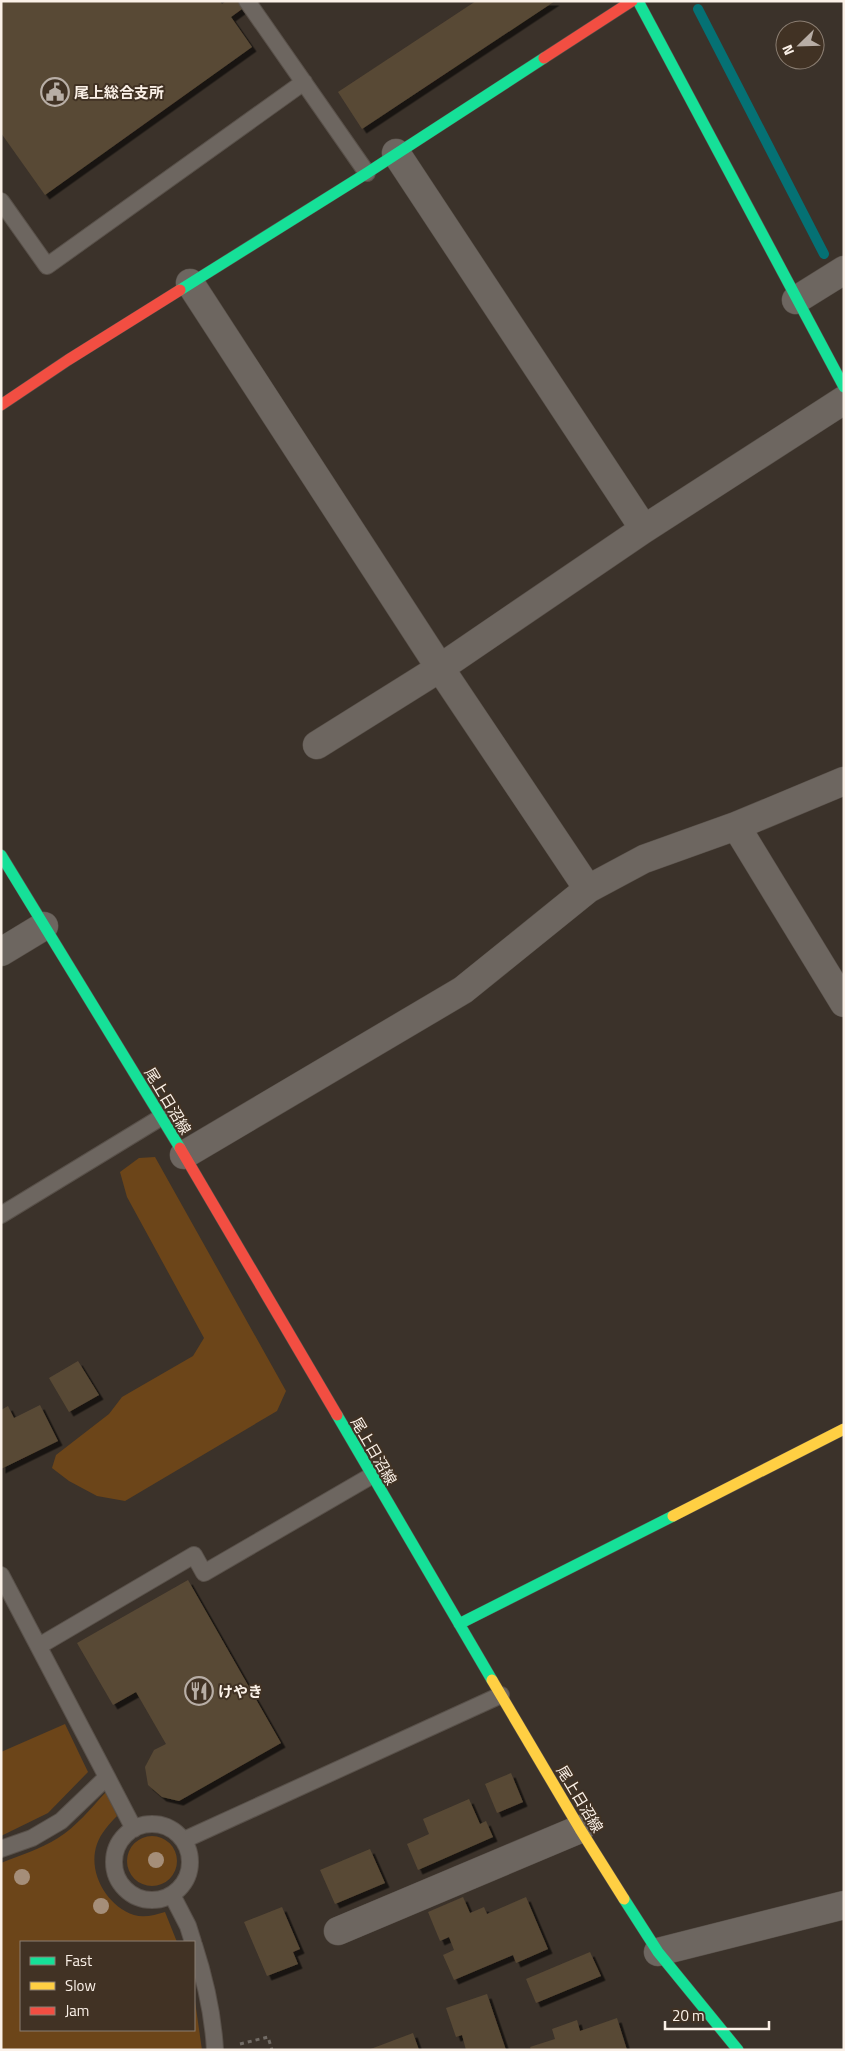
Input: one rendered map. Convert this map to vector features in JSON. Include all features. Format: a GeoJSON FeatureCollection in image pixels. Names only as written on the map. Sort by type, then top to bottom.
{"type":"FeatureCollection","features":[{"type":"Feature","properties":{"kind":"street"},"geometry":{"type":"LineString","coordinates":[[1,406],[190,283],[367,173],[632,1]]}},
{"type":"Feature","properties":{"kind":"street"},"geometry":{"type":"LineString","coordinates":[[638,1],[844,387]]}},
{"type":"Feature","properties":{"kind":"street"},"geometry":{"type":"LineString","coordinates":[[396,153],[644,529]]}},
{"type":"Feature","properties":{"kind":"street"},"geometry":{"type":"LineString","coordinates":[[796,300],[844,270]]}},
{"type":"Feature","properties":{"kind":"street"},"geometry":{"type":"LineString","coordinates":[[190,283],[440,668],[588,889]]}},
{"type":"Feature","properties":{"kind":"street"},"geometry":{"type":"LineString","coordinates":[[317,745],[440,668],[644,529],[844,400]]}},
{"type":"Feature","properties":{"kind":"street"},"geometry":{"type":"LineString","coordinates":[[184,1155],[463,990],[588,889],[644,859],[736,826],[844,781]]}},
{"type":"Feature","properties":{"kind":"street"},"geometry":{"type":"LineString","coordinates":[[736,826],[844,1003]]}},
{"type":"Feature","properties":{"kind":"street","name":"尾上日沼線"},"geometry":{"type":"LineString","coordinates":[[1,855],[184,1155],[580,1829],[658,1952],[738,2050]]}},
{"type":"Feature","properties":{"kind":"street"},"geometry":{"type":"LineString","coordinates":[[1,952],[44,926]]}},
{"type":"Feature","properties":{"kind":"street"},"geometry":{"type":"LineString","coordinates":[[459,1624],[844,1429]]}},
{"type":"Feature","properties":{"kind":"street"},"geometry":{"type":"LineString","coordinates":[[338,1931],[580,1829]]}},
{"type":"Feature","properties":{"kind":"street"},"geometry":{"type":"LineString","coordinates":[[658,1952],[844,1905]]}},
{"type":"Feature","properties":{"kind":"lane"},"geometry":{"type":"LineString","coordinates":[[247,1],[367,173]]}},
{"type":"Feature","properties":{"kind":"lane"},"geometry":{"type":"LineString","coordinates":[[1,201],[47,266],[304,82]]}},
{"type":"Feature","properties":{"kind":"lane"},"geometry":{"type":"LineString","coordinates":[[1,1215],[160,1118]]}},
{"type":"Feature","properties":{"kind":"lane"},"geometry":{"type":"LineString","coordinates":[[38,1646],[194,1555],[204,1573],[371,1476]]}},
{"type":"Feature","properties":{"kind":"lane"},"geometry":{"type":"LineString","coordinates":[[1,1575],[134,1829]]}},
{"type":"Feature","properties":{"kind":"lane"},"geometry":{"type":"LineString","coordinates":[[184,1840],[501,1695]]}},
{"type":"Feature","properties":{"kind":"lane"},"geometry":{"type":"LineString","coordinates":[[1,1849],[32,1838],[61,1821],[108,1777]]}},
{"type":"Feature","properties":{"kind":"lane"},"geometry":{"type":"LineString","coordinates":[[150,1823],[163,1825],[175,1831],[184,1840],[188,1851],[189,1870],[181,1886],[172,1895],[148,1900],[136,1897],[126,1890],[118,1880],[114,1868],[114,1855],[119,1842],[134,1829],[150,1823]]}},
{"type":"Feature","properties":{"kind":"lane"},"geometry":{"type":"LineString","coordinates":[[172,1895],[188,1926],[192,1941]]}},
{"type":"Feature","properties":{"kind":"lane"},"geometry":{"type":"LineString","coordinates":[[195,1950],[204,1977],[214,2029],[215,2050]]}},
{"type":"Feature","properties":{"kind":"path"},"geometry":{"type":"LineString","coordinates":[[235,2046],[268,2037],[272,2050]]}},
{"type":"Feature","properties":{"kind":"shaded area"},"geometry":{"type":"Polygon","coordinates":[[[155,1157],[286,1391],[277,1411],[125,1501],[97,1496],[69,1481],[52,1468],[56,1455],[109,1414],[122,1397],[193,1356],[204,1338],[127,1197],[120,1172],[139,1158],[155,1157]]]}},
{"type":"Feature","properties":{"kind":"shaded area"},"geometry":{"type":"Polygon","coordinates":[[[65,1724],[88,1772],[48,1813],[1,1836],[1,1752],[65,1724]]]}},
{"type":"Feature","properties":{"kind":"shaded area"},"geometry":{"type":"Polygon","coordinates":[[[106,1792],[117,1816],[108,1825],[97,1844],[95,1866],[102,1887],[115,1904],[124,1911],[134,1915],[146,1916],[165,1912],[177,1941],[20,1941],[20,2031],[195,2031],[195,2001],[202,2050],[1,2050],[1,1863],[37,1849],[58,1838],[77,1823],[106,1792]]]}},
{"type":"Feature","properties":{"kind":"shaded area"},"geometry":{"type":"Polygon","coordinates":[[[147,1836],[157,1836],[170,1843],[177,1856],[177,1866],[170,1879],[157,1886],[147,1886],[138,1882],[131,1875],[127,1866],[127,1856],[131,1847],[138,1840],[147,1836]]]}},
{"type":"Feature","properties":{"kind":"building"},"geometry":{"type":"Polygon","coordinates":[[[1,1],[220,1],[222,4],[226,1],[253,1],[231,17],[252,47],[45,195],[1,133],[1,1]]]}},
{"type":"Feature","properties":{"kind":"building"},"geometry":{"type":"Polygon","coordinates":[[[476,1],[555,1],[362,129],[338,92],[476,1]]]}},
{"type":"Feature","properties":{"kind":"building"},"geometry":{"type":"Polygon","coordinates":[[[78,1361],[99,1395],[69,1412],[49,1378],[78,1361]]]}},
{"type":"Feature","properties":{"kind":"building"},"geometry":{"type":"Polygon","coordinates":[[[40,1405],[58,1441],[1,1469],[1,1410],[8,1406],[14,1418],[40,1405]]]}},
{"type":"Feature","properties":{"kind":"building"},"geometry":{"type":"Polygon","coordinates":[[[188,1580],[281,1743],[179,1801],[162,1797],[148,1785],[145,1767],[154,1750],[166,1744],[136,1692],[113,1705],[77,1643],[188,1580]]]}},
{"type":"Feature","properties":{"kind":"building"},"geometry":{"type":"Polygon","coordinates":[[[511,1773],[523,1802],[497,1813],[485,1784],[511,1773]]]}},
{"type":"Feature","properties":{"kind":"building"},"geometry":{"type":"Polygon","coordinates":[[[469,1799],[480,1824],[486,1821],[493,1837],[418,1870],[407,1844],[429,1834],[423,1819],[469,1799]]]}},
{"type":"Feature","properties":{"kind":"building"},"geometry":{"type":"Polygon","coordinates":[[[370,1849],[385,1883],[335,1904],[320,1870],[370,1849]]]}},
{"type":"Feature","properties":{"kind":"building"},"geometry":{"type":"Polygon","coordinates":[[[463,1897],[470,1913],[484,1907],[487,1914],[526,1897],[548,1949],[516,1963],[513,1955],[454,1980],[443,1955],[454,1950],[449,1937],[440,1941],[428,1912],[463,1897]]]}},
{"type":"Feature","properties":{"kind":"building"},"geometry":{"type":"Polygon","coordinates":[[[282,1907],[300,1949],[293,1952],[298,1964],[267,1976],[244,1922],[282,1907]]]}},
{"type":"Feature","properties":{"kind":"building"},"geometry":{"type":"Polygon","coordinates":[[[590,1952],[601,1976],[536,2003],[526,1979],[590,1952]]]}},
{"type":"Feature","properties":{"kind":"building"},"geometry":{"type":"Polygon","coordinates":[[[487,1994],[506,2050],[466,2050],[462,2035],[456,2037],[446,2008],[487,1994]]]}},
{"type":"Feature","properties":{"kind":"building"},"geometry":{"type":"Polygon","coordinates":[[[617,2018],[627,2050],[531,2050],[530,2047],[555,2039],[552,2029],[577,2020],[580,2031],[617,2018]]]}},
{"type":"Feature","properties":{"kind":"building"},"geometry":{"type":"Polygon","coordinates":[[[413,2033],[419,2050],[368,2050],[413,2033]]]}},
{"type":"Feature","properties":{"kind":"waterway"},"geometry":{"type":"LineString","coordinates":[[698,9],[824,254]]}},
{"type":"Feature","properties":{"kind":"traffic: fast"},"geometry":{"type":"LineString","coordinates":[[638,1],[844,387]]}},
{"type":"Feature","properties":{"kind":"traffic: fast"},"geometry":{"type":"LineString","coordinates":[[180,290],[367,173],[544,58]]}},
{"type":"Feature","properties":{"kind":"traffic: fast"},"geometry":{"type":"LineString","coordinates":[[1,855],[180,1148]]}},
{"type":"Feature","properties":{"kind":"traffic: fast"},"geometry":{"type":"LineString","coordinates":[[337,1415],[492,1680]]}},
{"type":"Feature","properties":{"kind":"traffic: fast"},"geometry":{"type":"LineString","coordinates":[[459,1624],[673,1516]]}},
{"type":"Feature","properties":{"kind":"traffic: fast"},"geometry":{"type":"LineString","coordinates":[[624,1899],[658,1952],[738,2050]]}},
{"type":"Feature","properties":{"kind":"traffic: slow"},"geometry":{"type":"LineString","coordinates":[[673,1516],[844,1429]]}},
{"type":"Feature","properties":{"kind":"traffic: slow"},"geometry":{"type":"LineString","coordinates":[[492,1680],[580,1829],[624,1899]]}},
{"type":"Feature","properties":{"kind":"traffic: jam"},"geometry":{"type":"LineString","coordinates":[[544,58],[632,1]]}},
{"type":"Feature","properties":{"kind":"traffic: jam"},"geometry":{"type":"LineString","coordinates":[[1,405],[68,360],[180,290]]}},
{"type":"Feature","properties":{"kind":"traffic: jam"},"geometry":{"type":"LineString","coordinates":[[180,1148],[337,1415]]}},
{"type":"Feature","properties":{"kind":"place","name":"尾上総合支所"},"geometry":{"type":"Point","coordinates":[55,92]}},
{"type":"Feature","properties":{"kind":"place","name":"けやき"},"geometry":{"type":"Point","coordinates":[199,1691]}}]}
